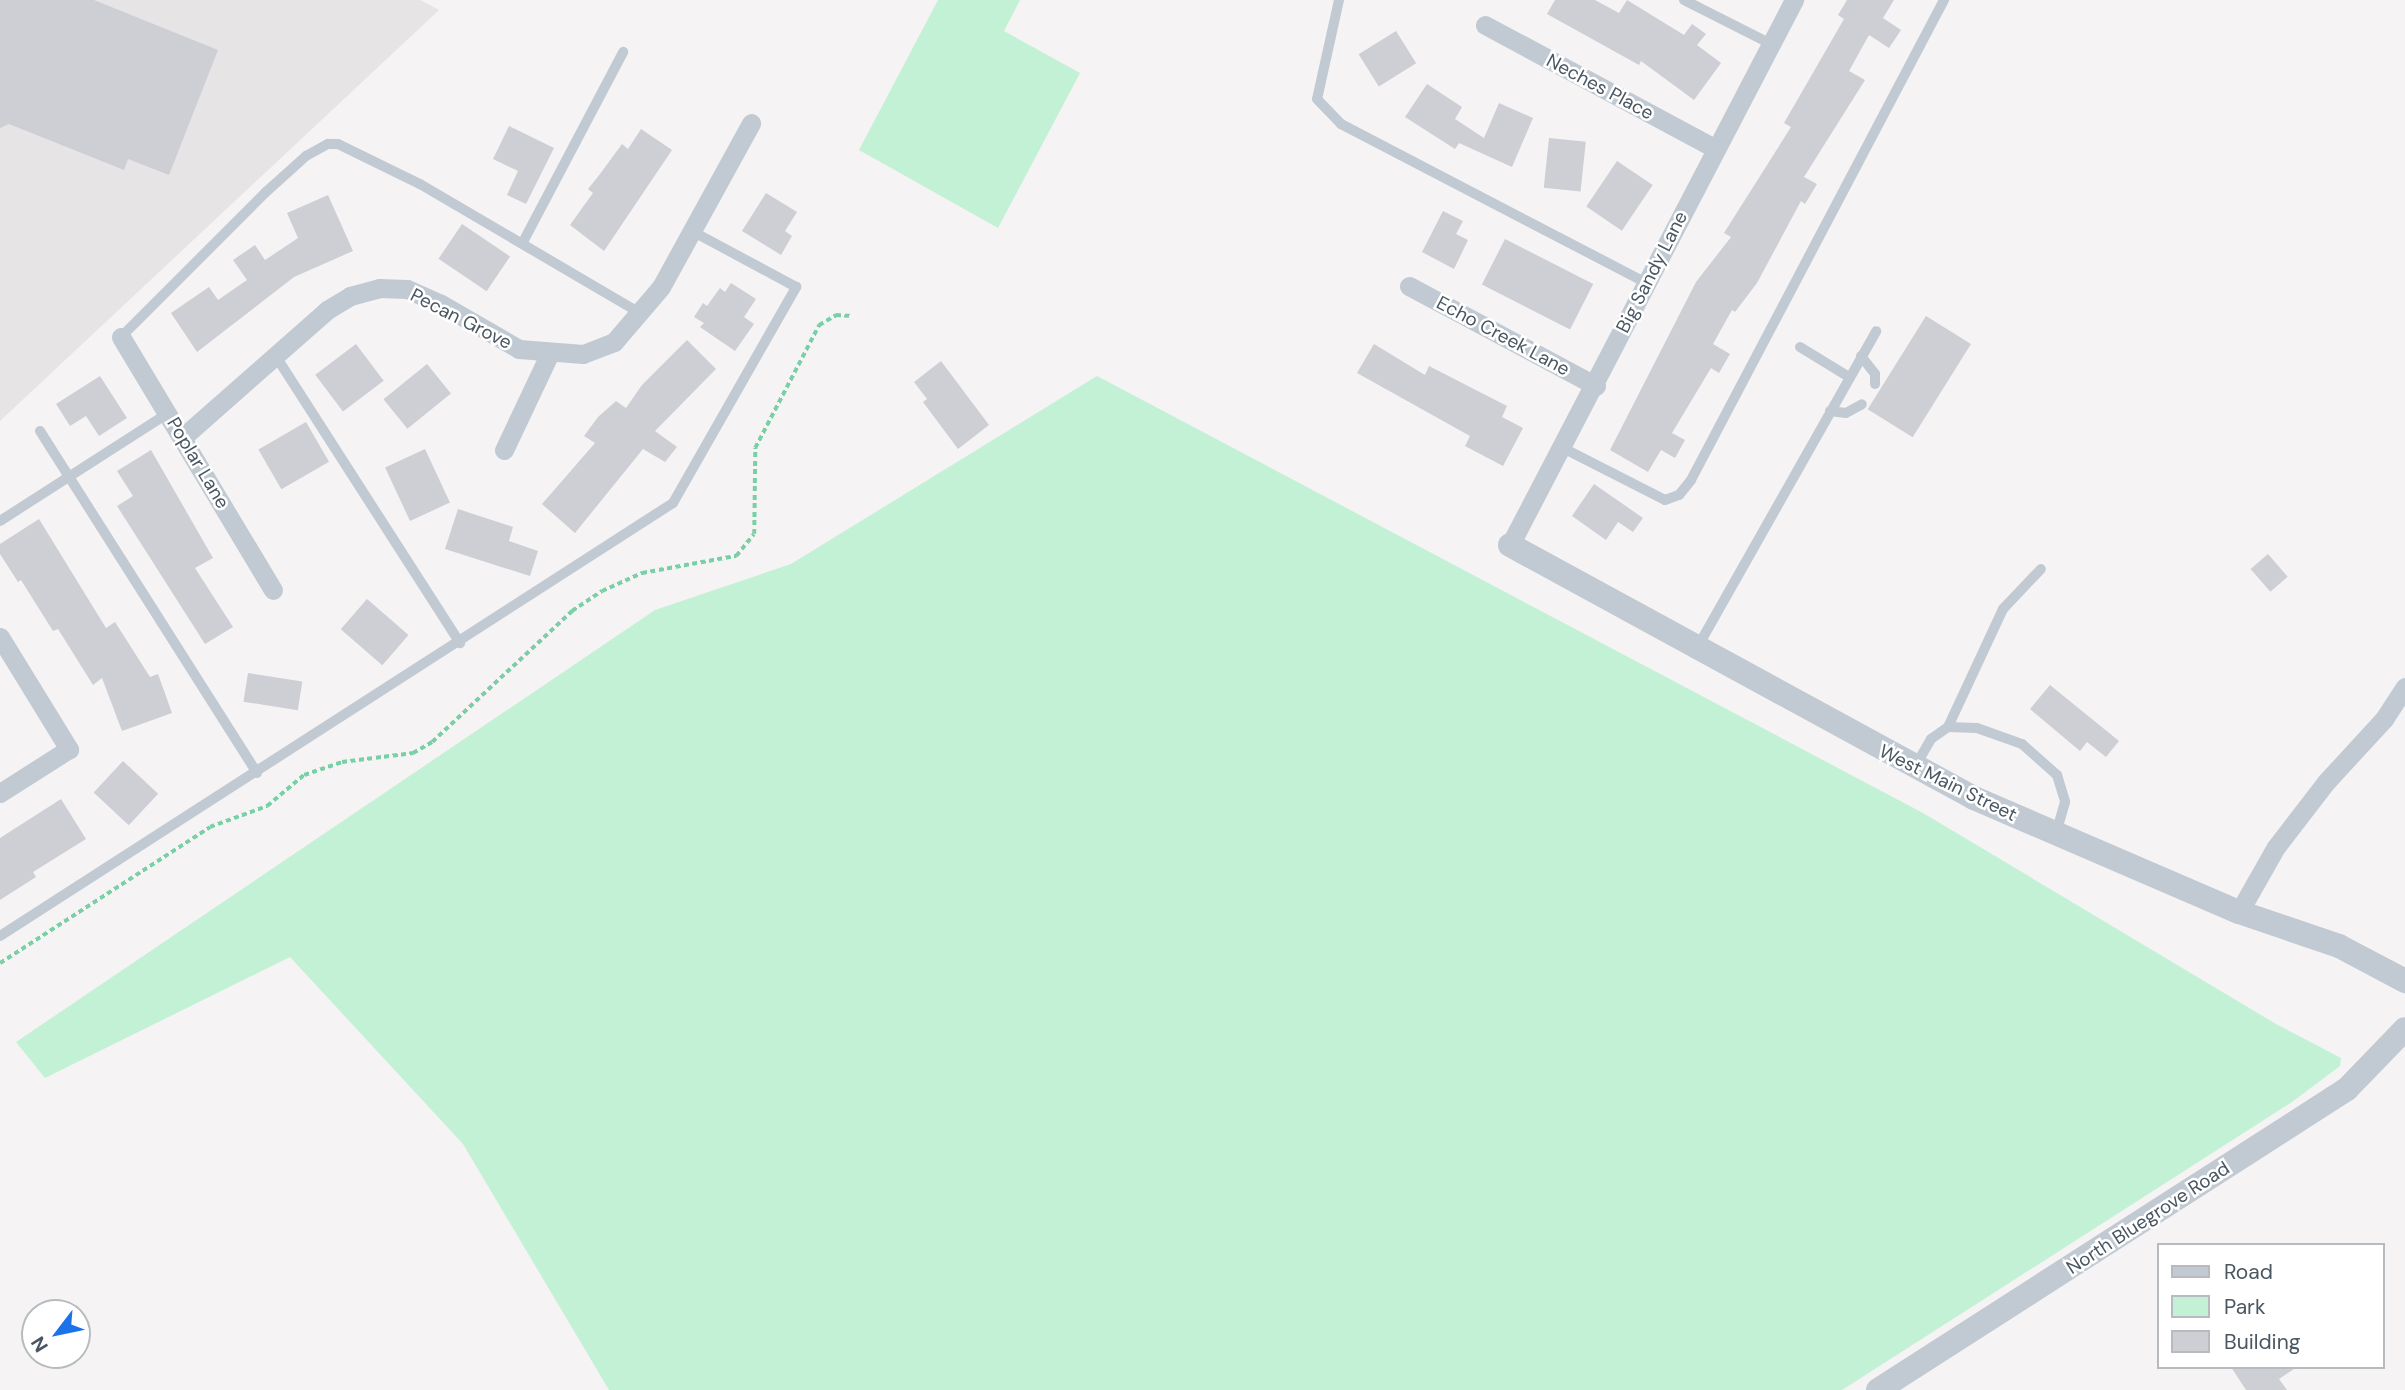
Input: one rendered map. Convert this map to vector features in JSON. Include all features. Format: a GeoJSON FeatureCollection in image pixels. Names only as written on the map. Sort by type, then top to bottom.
{"type":"FeatureCollection","features":[{"type":"Feature","properties":{"kind":"street","name":"Big Sandy Lane"},"geometry":{"type":"LineString","coordinates":[[1510,545],[1596,386],[1645,282],[1794,0]]}},
{"type":"Feature","properties":{"kind":"street","name":"Neches Place"},"geometry":{"type":"LineString","coordinates":[[1485,25],[1716,149]]}},
{"type":"Feature","properties":{"kind":"street","name":"Pecan Grove"},"geometry":{"type":"LineString","coordinates":[[184,438],[277,358],[327,310],[350,296],[379,288],[407,289],[441,304],[519,349],[549,355],[583,354],[614,342],[642,314],[692,231],[751,123]]}},
{"type":"Feature","properties":{"kind":"street","name":"Echo Creek Lane"},"geometry":{"type":"LineString","coordinates":[[1409,286],[1596,386]]}},
{"type":"Feature","properties":{"kind":"street","name":"Poplar Lane"},"geometry":{"type":"LineString","coordinates":[[121,337],[273,590]]}},
{"type":"Feature","properties":{"kind":"street"},"geometry":{"type":"LineString","coordinates":[[505,450],[549,355]]}},
{"type":"Feature","properties":{"kind":"street","name":"West Main Street"},"geometry":{"type":"LineString","coordinates":[[1510,545],[1915,768],[2056,833],[2239,912],[2339,946],[2405,981]]}},
{"type":"Feature","properties":{"kind":"street"},"geometry":{"type":"LineString","coordinates":[[0,637],[69,749],[0,793]]}},
{"type":"Feature","properties":{"kind":"street"},"geometry":{"type":"LineString","coordinates":[[2239,912],[2276,847],[2326,782],[2384,719],[2405,687]]}},
{"type":"Feature","properties":{"kind":"street","name":"North Bluegrove Road"},"geometry":{"type":"LineString","coordinates":[[1878,1390],[2347,1089],[2405,1029]]}},
{"type":"Feature","properties":{"kind":"lane"},"geometry":{"type":"LineString","coordinates":[[1339,0],[1317,99],[1341,124],[1645,282]]}},
{"type":"Feature","properties":{"kind":"lane"},"geometry":{"type":"LineString","coordinates":[[1684,0],[1771,44]]}},
{"type":"Feature","properties":{"kind":"lane"},"geometry":{"type":"LineString","coordinates":[[1563,448],[1665,499],[1679,495],[1691,480],[1944,0]]}},
{"type":"Feature","properties":{"kind":"lane"},"geometry":{"type":"LineString","coordinates":[[523,242],[623,52]]}},
{"type":"Feature","properties":{"kind":"lane"},"geometry":{"type":"LineString","coordinates":[[121,337],[266,192],[306,156],[328,144],[338,144],[420,184],[642,314]]}},
{"type":"Feature","properties":{"kind":"lane"},"geometry":{"type":"LineString","coordinates":[[0,936],[460,643],[673,503],[796,287],[692,231]]}},
{"type":"Feature","properties":{"kind":"lane"},"geometry":{"type":"LineString","coordinates":[[1697,649],[1876,331]]}},
{"type":"Feature","properties":{"kind":"lane"},"geometry":{"type":"LineString","coordinates":[[1800,346],[1849,377]]}},
{"type":"Feature","properties":{"kind":"lane"},"geometry":{"type":"LineString","coordinates":[[1861,356],[1875,374],[1875,384]]}},
{"type":"Feature","properties":{"kind":"lane"},"geometry":{"type":"LineString","coordinates":[[277,358],[460,643]]}},
{"type":"Feature","properties":{"kind":"lane"},"geometry":{"type":"LineString","coordinates":[[1830,411],[1846,413],[1863,404]]}},
{"type":"Feature","properties":{"kind":"lane"},"geometry":{"type":"LineString","coordinates":[[0,521],[70,479],[169,413]]}},
{"type":"Feature","properties":{"kind":"lane"},"geometry":{"type":"LineString","coordinates":[[40,431],[257,773]]}},
{"type":"Feature","properties":{"kind":"lane"},"geometry":{"type":"LineString","coordinates":[[1915,768],[1931,739],[1948,727],[2003,609],[2041,569]]}},
{"type":"Feature","properties":{"kind":"lane"},"geometry":{"type":"LineString","coordinates":[[1948,727],[1977,728],[2022,744],[2057,775],[2065,802],[2056,833]]}},
{"type":"Feature","properties":{"kind":"path"},"geometry":{"type":"LineString","coordinates":[[0,964],[210,827],[267,806],[304,775],[342,762],[413,753],[432,743],[572,611],[602,591],[642,573],[736,556],[754,534],[755,448],[819,325],[836,315],[852,316]]}},
{"type":"Feature","properties":{"kind":"shaded area"},"geometry":{"type":"Polygon","coordinates":[[[0,0],[420,0],[439,10],[0,421],[0,0]]]}},
{"type":"Feature","properties":{"kind":"green space"},"geometry":{"type":"Polygon","coordinates":[[[938,0],[1020,0],[1004,31],[1080,73],[998,228],[859,150],[938,0]]]}},
{"type":"Feature","properties":{"kind":"green space"},"geometry":{"type":"Polygon","coordinates":[[[1097,376],[1923,813],[2276,1024],[2341,1058],[2340,1066],[2292,1102],[1842,1390],[609,1390],[463,1144],[290,957],[45,1078],[16,1042],[655,610],[791,564],[1097,376]]]}},
{"type":"Feature","properties":{"kind":"building"},"geometry":{"type":"Polygon","coordinates":[[[0,0],[94,0],[218,50],[169,175],[128,159],[124,170],[9,124],[0,128],[0,0]]]}},
{"type":"Feature","properties":{"kind":"building"},"geometry":{"type":"Polygon","coordinates":[[[1555,0],[1595,0],[1619,13],[1627,0],[1684,35],[1692,24],[1706,34],[1697,45],[1721,63],[1694,100],[1641,61],[1639,65],[1547,14],[1555,0]]]}},
{"type":"Feature","properties":{"kind":"building"},"geometry":{"type":"Polygon","coordinates":[[[1847,0],[1894,0],[1883,18],[1901,30],[1889,48],[1869,35],[1849,71],[1865,80],[1804,177],[1817,184],[1805,204],[1801,201],[1757,283],[1735,312],[1732,310],[1713,344],[1730,354],[1719,373],[1711,368],[1672,433],[1685,440],[1675,458],[1661,450],[1648,472],[1610,450],[1696,282],[1731,237],[1724,233],[1791,127],[1784,123],[1844,19],[1838,15],[1847,0]]]}},
{"type":"Feature","properties":{"kind":"building"},"geometry":{"type":"Polygon","coordinates":[[[1396,31],[1416,63],[1379,87],[1359,54],[1396,31]]]}},
{"type":"Feature","properties":{"kind":"building"},"geometry":{"type":"Polygon","coordinates":[[[1427,84],[1462,107],[1455,119],[1484,138],[1499,103],[1533,118],[1512,167],[1459,143],[1455,149],[1405,117],[1427,84]]]}},
{"type":"Feature","properties":{"kind":"building"},"geometry":{"type":"Polygon","coordinates":[[[509,126],[554,148],[526,204],[507,195],[518,171],[493,159],[509,126]]]}},
{"type":"Feature","properties":{"kind":"building"},"geometry":{"type":"Polygon","coordinates":[[[641,129],[672,150],[604,251],[570,225],[593,193],[588,189],[622,144],[628,149],[641,129]]]}},
{"type":"Feature","properties":{"kind":"building"},"geometry":{"type":"Polygon","coordinates":[[[1549,138],[1586,142],[1581,192],[1544,188],[1549,138]]]}},
{"type":"Feature","properties":{"kind":"building"},"geometry":{"type":"Polygon","coordinates":[[[1617,161],[1653,185],[1622,231],[1586,207],[1617,161]]]}},
{"type":"Feature","properties":{"kind":"building"},"geometry":{"type":"Polygon","coordinates":[[[766,193],[797,212],[785,231],[792,236],[781,255],[742,231],[766,193]]]}},
{"type":"Feature","properties":{"kind":"building"},"geometry":{"type":"Polygon","coordinates":[[[328,195],[353,251],[294,277],[197,352],[171,313],[209,287],[218,300],[247,280],[233,260],[255,245],[265,260],[298,238],[287,213],[328,195]]]}},
{"type":"Feature","properties":{"kind":"building"},"geometry":{"type":"Polygon","coordinates":[[[1443,211],[1463,221],[1456,234],[1468,240],[1454,269],[1422,252],[1443,211]]]}},
{"type":"Feature","properties":{"kind":"building"},"geometry":{"type":"Polygon","coordinates":[[[462,224],[510,256],[487,291],[439,259],[462,224]]]}},
{"type":"Feature","properties":{"kind":"building"},"geometry":{"type":"Polygon","coordinates":[[[1505,239],[1593,284],[1570,329],[1482,284],[1505,239]]]}},
{"type":"Feature","properties":{"kind":"building"},"geometry":{"type":"Polygon","coordinates":[[[731,283],[756,299],[744,317],[754,324],[735,351],[700,327],[704,323],[694,317],[703,303],[707,306],[720,288],[725,292],[731,283]]]}},
{"type":"Feature","properties":{"kind":"building"},"geometry":{"type":"Polygon","coordinates":[[[1926,316],[1971,344],[1913,437],[1868,409],[1926,316]]]}},
{"type":"Feature","properties":{"kind":"building"},"geometry":{"type":"Polygon","coordinates":[[[687,340],[716,369],[655,431],[677,447],[665,462],[643,449],[575,533],[542,504],[595,443],[584,436],[598,417],[616,401],[626,408],[642,385],[687,340]]]}},
{"type":"Feature","properties":{"kind":"building"},"geometry":{"type":"Polygon","coordinates":[[[356,344],[384,381],[343,411],[315,375],[356,344]]]}},
{"type":"Feature","properties":{"kind":"building"},"geometry":{"type":"Polygon","coordinates":[[[1374,344],[1425,375],[1429,366],[1507,406],[1502,417],[1523,428],[1503,466],[1465,446],[1470,436],[1357,373],[1374,344]]]}},
{"type":"Feature","properties":{"kind":"building"},"geometry":{"type":"Polygon","coordinates":[[[941,361],[989,425],[958,449],[923,402],[927,399],[914,382],[941,361]]]}},
{"type":"Feature","properties":{"kind":"building"},"geometry":{"type":"Polygon","coordinates":[[[427,364],[451,394],[407,429],[383,399],[427,364]]]}},
{"type":"Feature","properties":{"kind":"building"},"geometry":{"type":"Polygon","coordinates":[[[100,376],[127,418],[99,436],[86,416],[70,426],[56,404],[100,376]]]}},
{"type":"Feature","properties":{"kind":"building"},"geometry":{"type":"Polygon","coordinates":[[[306,422],[329,462],[281,489],[258,450],[306,422]]]}},
{"type":"Feature","properties":{"kind":"building"},"geometry":{"type":"Polygon","coordinates":[[[425,449],[450,502],[410,521],[385,468],[425,449]]]}},
{"type":"Feature","properties":{"kind":"building"},"geometry":{"type":"Polygon","coordinates":[[[151,450],[213,558],[195,568],[233,627],[205,644],[117,506],[133,496],[117,471],[151,450]]]}},
{"type":"Feature","properties":{"kind":"building"},"geometry":{"type":"Polygon","coordinates":[[[1594,484],[1643,518],[1633,532],[1618,522],[1606,540],[1572,516],[1594,484]]]}},
{"type":"Feature","properties":{"kind":"building"},"geometry":{"type":"Polygon","coordinates":[[[458,509],[513,527],[509,541],[538,551],[530,576],[445,549],[458,509]]]}},
{"type":"Feature","properties":{"kind":"building"},"geometry":{"type":"Polygon","coordinates":[[[39,519],[106,628],[115,622],[150,677],[158,674],[172,713],[122,731],[102,678],[93,685],[58,629],[53,631],[21,580],[18,582],[0,554],[0,544],[39,519]]]}},
{"type":"Feature","properties":{"kind":"building"},"geometry":{"type":"Polygon","coordinates":[[[2268,554],[2288,577],[2270,592],[2251,569],[2268,554]]]}},
{"type":"Feature","properties":{"kind":"building"},"geometry":{"type":"Polygon","coordinates":[[[367,599],[409,635],[382,665],[341,629],[367,599]]]}},
{"type":"Feature","properties":{"kind":"building"},"geometry":{"type":"Polygon","coordinates":[[[248,673],[302,682],[298,710],[243,702],[248,673]]]}},
{"type":"Feature","properties":{"kind":"building"},"geometry":{"type":"Polygon","coordinates":[[[2050,685],[2119,741],[2106,757],[2087,742],[2080,751],[2030,709],[2050,685]]]}},
{"type":"Feature","properties":{"kind":"building"},"geometry":{"type":"Polygon","coordinates":[[[123,761],[158,794],[129,825],[94,792],[123,761]]]}},
{"type":"Feature","properties":{"kind":"building"},"geometry":{"type":"Polygon","coordinates":[[[61,799],[86,839],[33,872],[36,877],[0,900],[0,838],[61,799]]]}},
{"type":"Feature","properties":{"kind":"building"},"geometry":{"type":"Polygon","coordinates":[[[2232,1369],[2294,1369],[2279,1379],[2287,1390],[2246,1390],[2232,1369]]]}}]}
